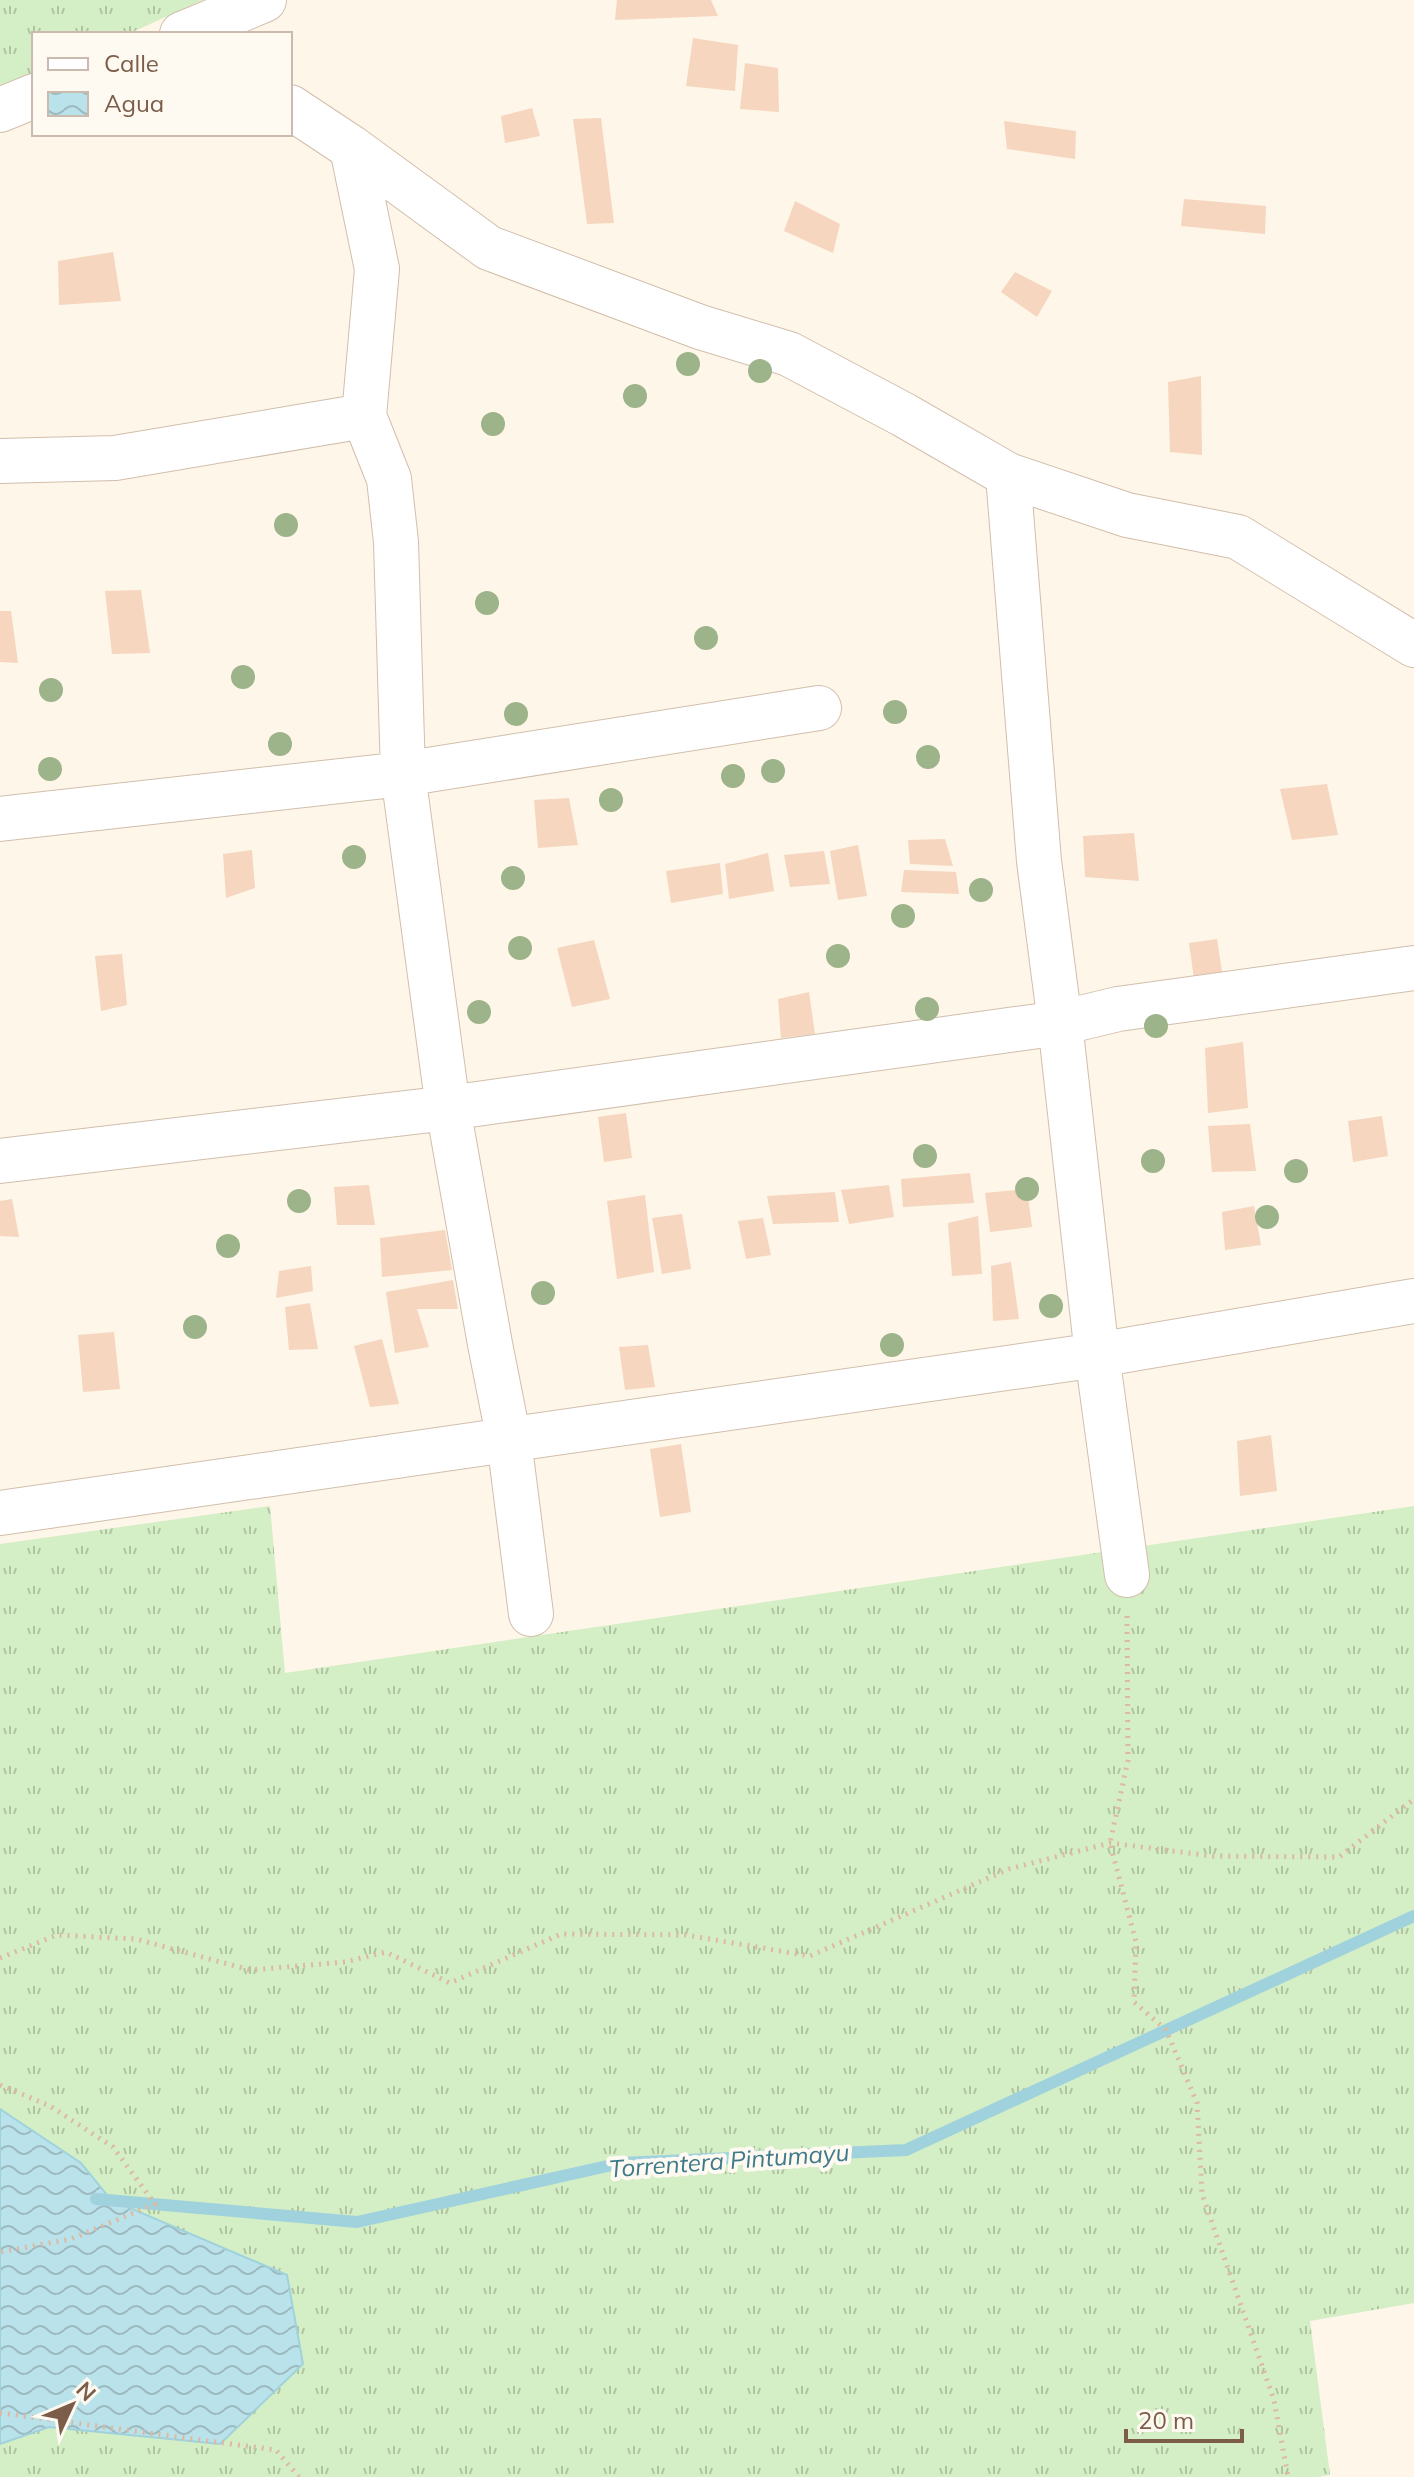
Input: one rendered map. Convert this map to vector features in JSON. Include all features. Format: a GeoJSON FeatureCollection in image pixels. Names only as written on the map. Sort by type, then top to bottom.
{"type":"FeatureCollection","features":[{"type":"Feature","properties":{"kind":"street"},"geometry":{"type":"LineString","coordinates":[[187,32],[264,0]]}},
{"type":"Feature","properties":{"kind":"street"},"geometry":{"type":"LineString","coordinates":[[0,110],[32,97]]}},
{"type":"Feature","properties":{"kind":"street"},"geometry":{"type":"LineString","coordinates":[[292,108],[489,248],[700,327],[789,354],[1008,475],[1127,515],[1238,537],[1414,645]]}},
{"type":"Feature","properties":{"kind":"street"},"geometry":{"type":"LineString","coordinates":[[352,148],[377,269],[364,416],[389,479],[396,542],[403,774],[448,1108],[509,1440],[531,1614]]}},
{"type":"Feature","properties":{"kind":"street"},"geometry":{"type":"LineString","coordinates":[[0,461],[115,458],[364,416]]}},
{"type":"Feature","properties":{"kind":"street"},"geometry":{"type":"LineString","coordinates":[[1008,475],[1039,861],[1097,1355],[1127,1575]]}},
{"type":"Feature","properties":{"kind":"street"},"geometry":{"type":"LineString","coordinates":[[0,819],[403,774],[819,708]]}},
{"type":"Feature","properties":{"kind":"street"},"geometry":{"type":"LineString","coordinates":[[0,1161],[448,1108],[1060,1023],[1118,1009],[1414,968]]}},
{"type":"Feature","properties":{"kind":"street"},"geometry":{"type":"LineString","coordinates":[[0,1513],[1097,1355],[1414,1301]]}},
{"type":"Feature","properties":{"kind":"path"},"geometry":{"type":"LineString","coordinates":[[1127,1575],[1128,1760],[1110,1843],[1136,1942],[1134,2002],[1166,2030],[1197,2103],[1202,2194],[1274,2400],[1288,2477]]}},
{"type":"Feature","properties":{"kind":"path"},"geometry":{"type":"LineString","coordinates":[[0,1958],[57,1935],[136,1939],[250,1970],[345,1962],[386,1952],[450,1983],[561,1934],[686,1935],[810,1956],[1009,1869],[1110,1843],[1213,1856],[1339,1857],[1414,1799]]}},
{"type":"Feature","properties":{"kind":"path"},"geometry":{"type":"LineString","coordinates":[[0,2085],[50,2106],[113,2147],[155,2204],[71,2239],[0,2252]]}},
{"type":"Feature","properties":{"kind":"path"},"geometry":{"type":"LineString","coordinates":[[0,2413],[276,2450],[299,2477]]}},
{"type":"Feature","properties":{"kind":"green space"},"geometry":{"type":"Polygon","coordinates":[[[0,0],[203,0],[132,32],[32,32],[32,77],[0,92],[0,0]]]}},
{"type":"Feature","properties":{"kind":"green space"},"geometry":{"type":"Polygon","coordinates":[[[270,1506],[285,1673],[1414,1506],[1414,2303],[1310,2321],[1330,2475],[0,2477],[0,1544],[270,1506]]]}},
{"type":"Feature","properties":{"kind":"water"},"geometry":{"type":"Polygon","coordinates":[[[0,2109],[81,2163],[111,2200],[287,2275],[303,2364],[220,2444],[49,2427],[0,2444],[0,2109]]]}},
{"type":"Feature","properties":{"kind":"building"},"geometry":{"type":"Polygon","coordinates":[[[617,0],[711,0],[718,16],[615,20],[617,0]]]}},
{"type":"Feature","properties":{"kind":"building"},"geometry":{"type":"Polygon","coordinates":[[[693,38],[738,45],[735,91],[686,86],[693,38]]]}},
{"type":"Feature","properties":{"kind":"building"},"geometry":{"type":"Polygon","coordinates":[[[745,63],[778,68],[779,112],[740,109],[745,63]]]}},
{"type":"Feature","properties":{"kind":"building"},"geometry":{"type":"Polygon","coordinates":[[[532,108],[540,136],[505,143],[501,116],[532,108]]]}},
{"type":"Feature","properties":{"kind":"building"},"geometry":{"type":"Polygon","coordinates":[[[601,118],[614,223],[587,224],[573,119],[601,118]]]}},
{"type":"Feature","properties":{"kind":"building"},"geometry":{"type":"Polygon","coordinates":[[[1004,121],[1076,131],[1075,159],[1007,149],[1004,121]]]}},
{"type":"Feature","properties":{"kind":"building"},"geometry":{"type":"Polygon","coordinates":[[[1184,199],[1266,206],[1265,234],[1181,226],[1184,199]]]}},
{"type":"Feature","properties":{"kind":"building"},"geometry":{"type":"Polygon","coordinates":[[[795,201],[840,224],[833,253],[784,231],[795,201]]]}},
{"type":"Feature","properties":{"kind":"building"},"geometry":{"type":"Polygon","coordinates":[[[113,252],[121,301],[59,305],[58,261],[113,252]]]}},
{"type":"Feature","properties":{"kind":"building"},"geometry":{"type":"Polygon","coordinates":[[[1015,272],[1052,291],[1037,317],[1001,292],[1015,272]]]}},
{"type":"Feature","properties":{"kind":"building"},"geometry":{"type":"Polygon","coordinates":[[[1201,376],[1202,455],[1170,452],[1168,382],[1201,376]]]}},
{"type":"Feature","properties":{"kind":"building"},"geometry":{"type":"Polygon","coordinates":[[[141,590],[150,653],[112,654],[105,591],[141,590]]]}},
{"type":"Feature","properties":{"kind":"building"},"geometry":{"type":"Polygon","coordinates":[[[0,611],[11,611],[18,663],[0,662],[0,611]]]}},
{"type":"Feature","properties":{"kind":"building"},"geometry":{"type":"Polygon","coordinates":[[[1327,784],[1338,835],[1292,840],[1280,789],[1327,784]]]}},
{"type":"Feature","properties":{"kind":"building"},"geometry":{"type":"Polygon","coordinates":[[[569,798],[578,845],[538,848],[534,800],[569,798]]]}},
{"type":"Feature","properties":{"kind":"building"},"geometry":{"type":"Polygon","coordinates":[[[1134,833],[1139,881],[1085,877],[1083,836],[1134,833]]]}},
{"type":"Feature","properties":{"kind":"building"},"geometry":{"type":"Polygon","coordinates":[[[945,839],[953,866],[910,864],[908,840],[945,839]]]}},
{"type":"Feature","properties":{"kind":"building"},"geometry":{"type":"Polygon","coordinates":[[[858,845],[867,896],[838,900],[830,851],[858,845]]]}},
{"type":"Feature","properties":{"kind":"building"},"geometry":{"type":"Polygon","coordinates":[[[252,850],[255,888],[226,898],[223,854],[252,850]]]}},
{"type":"Feature","properties":{"kind":"building"},"geometry":{"type":"Polygon","coordinates":[[[824,851],[830,884],[790,887],[784,855],[824,851]]]}},
{"type":"Feature","properties":{"kind":"building"},"geometry":{"type":"Polygon","coordinates":[[[768,853],[774,891],[729,899],[725,864],[768,853]]]}},
{"type":"Feature","properties":{"kind":"building"},"geometry":{"type":"Polygon","coordinates":[[[720,863],[723,894],[671,903],[666,871],[720,863]]]}},
{"type":"Feature","properties":{"kind":"building"},"geometry":{"type":"Polygon","coordinates":[[[904,870],[956,872],[959,894],[901,892],[904,870]]]}},
{"type":"Feature","properties":{"kind":"building"},"geometry":{"type":"Polygon","coordinates":[[[1217,939],[1223,978],[1194,979],[1189,943],[1217,939]]]}},
{"type":"Feature","properties":{"kind":"building"},"geometry":{"type":"Polygon","coordinates":[[[594,940],[610,999],[572,1007],[557,948],[594,940]]]}},
{"type":"Feature","properties":{"kind":"building"},"geometry":{"type":"Polygon","coordinates":[[[122,954],[127,1005],[101,1011],[95,956],[122,954]]]}},
{"type":"Feature","properties":{"kind":"building"},"geometry":{"type":"Polygon","coordinates":[[[809,992],[815,1034],[781,1038],[778,999],[809,992]]]}},
{"type":"Feature","properties":{"kind":"building"},"geometry":{"type":"Polygon","coordinates":[[[1243,1042],[1248,1108],[1208,1113],[1205,1048],[1243,1042]]]}},
{"type":"Feature","properties":{"kind":"building"},"geometry":{"type":"Polygon","coordinates":[[[626,1113],[632,1158],[604,1162],[598,1117],[626,1113]]]}},
{"type":"Feature","properties":{"kind":"building"},"geometry":{"type":"Polygon","coordinates":[[[1382,1116],[1388,1156],[1353,1162],[1348,1121],[1382,1116]]]}},
{"type":"Feature","properties":{"kind":"building"},"geometry":{"type":"Polygon","coordinates":[[[1250,1124],[1256,1171],[1212,1172],[1208,1126],[1250,1124]]]}},
{"type":"Feature","properties":{"kind":"building"},"geometry":{"type":"Polygon","coordinates":[[[970,1173],[974,1203],[903,1207],[901,1179],[970,1173]]]}},
{"type":"Feature","properties":{"kind":"building"},"geometry":{"type":"Polygon","coordinates":[[[369,1185],[375,1225],[337,1225],[334,1187],[369,1185]]]}},
{"type":"Feature","properties":{"kind":"building"},"geometry":{"type":"Polygon","coordinates":[[[889,1185],[894,1217],[849,1224],[841,1190],[889,1185]]]}},
{"type":"Feature","properties":{"kind":"building"},"geometry":{"type":"Polygon","coordinates":[[[1027,1189],[1032,1227],[990,1232],[985,1193],[1027,1189]]]}},
{"type":"Feature","properties":{"kind":"building"},"geometry":{"type":"Polygon","coordinates":[[[835,1192],[839,1222],[773,1224],[767,1196],[835,1192]]]}},
{"type":"Feature","properties":{"kind":"building"},"geometry":{"type":"Polygon","coordinates":[[[645,1195],[654,1272],[617,1279],[607,1201],[645,1195]]]}},
{"type":"Feature","properties":{"kind":"building"},"geometry":{"type":"Polygon","coordinates":[[[12,1199],[19,1237],[0,1236],[0,1201],[12,1199]]]}},
{"type":"Feature","properties":{"kind":"building"},"geometry":{"type":"Polygon","coordinates":[[[1254,1206],[1261,1245],[1225,1250],[1222,1212],[1254,1206]]]}},
{"type":"Feature","properties":{"kind":"building"},"geometry":{"type":"Polygon","coordinates":[[[682,1214],[691,1269],[662,1274],[652,1218],[682,1214]]]}},
{"type":"Feature","properties":{"kind":"building"},"geometry":{"type":"Polygon","coordinates":[[[978,1216],[982,1274],[952,1276],[948,1223],[978,1216]]]}},
{"type":"Feature","properties":{"kind":"building"},"geometry":{"type":"Polygon","coordinates":[[[763,1218],[771,1255],[746,1259],[738,1221],[763,1218]]]}},
{"type":"Feature","properties":{"kind":"building"},"geometry":{"type":"Polygon","coordinates":[[[445,1230],[452,1270],[382,1277],[380,1238],[445,1230]]]}},
{"type":"Feature","properties":{"kind":"building"},"geometry":{"type":"Polygon","coordinates":[[[1011,1262],[1019,1319],[993,1321],[991,1266],[1011,1262]]]}},
{"type":"Feature","properties":{"kind":"building"},"geometry":{"type":"Polygon","coordinates":[[[311,1266],[313,1291],[276,1298],[279,1271],[311,1266]]]}},
{"type":"Feature","properties":{"kind":"building"},"geometry":{"type":"Polygon","coordinates":[[[453,1280],[458,1309],[417,1309],[429,1347],[395,1353],[386,1292],[453,1280]]]}},
{"type":"Feature","properties":{"kind":"building"},"geometry":{"type":"Polygon","coordinates":[[[310,1303],[318,1349],[289,1350],[285,1307],[310,1303]]]}},
{"type":"Feature","properties":{"kind":"building"},"geometry":{"type":"Polygon","coordinates":[[[114,1332],[120,1389],[83,1392],[78,1335],[114,1332]]]}},
{"type":"Feature","properties":{"kind":"building"},"geometry":{"type":"Polygon","coordinates":[[[382,1339],[399,1404],[370,1407],[354,1346],[382,1339]]]}},
{"type":"Feature","properties":{"kind":"building"},"geometry":{"type":"Polygon","coordinates":[[[648,1345],[655,1387],[625,1390],[619,1347],[648,1345]]]}},
{"type":"Feature","properties":{"kind":"building"},"geometry":{"type":"Polygon","coordinates":[[[1271,1435],[1277,1491],[1240,1496],[1237,1441],[1271,1435]]]}},
{"type":"Feature","properties":{"kind":"building"},"geometry":{"type":"Polygon","coordinates":[[[681,1444],[691,1512],[660,1517],[650,1449],[681,1444]]]}},
{"type":"Feature","properties":{"kind":"waterway","name":"Torrentera Pintumayu"},"geometry":{"type":"LineString","coordinates":[[96,2199],[357,2222],[621,2163],[906,2150],[1414,1916]]}}]}
